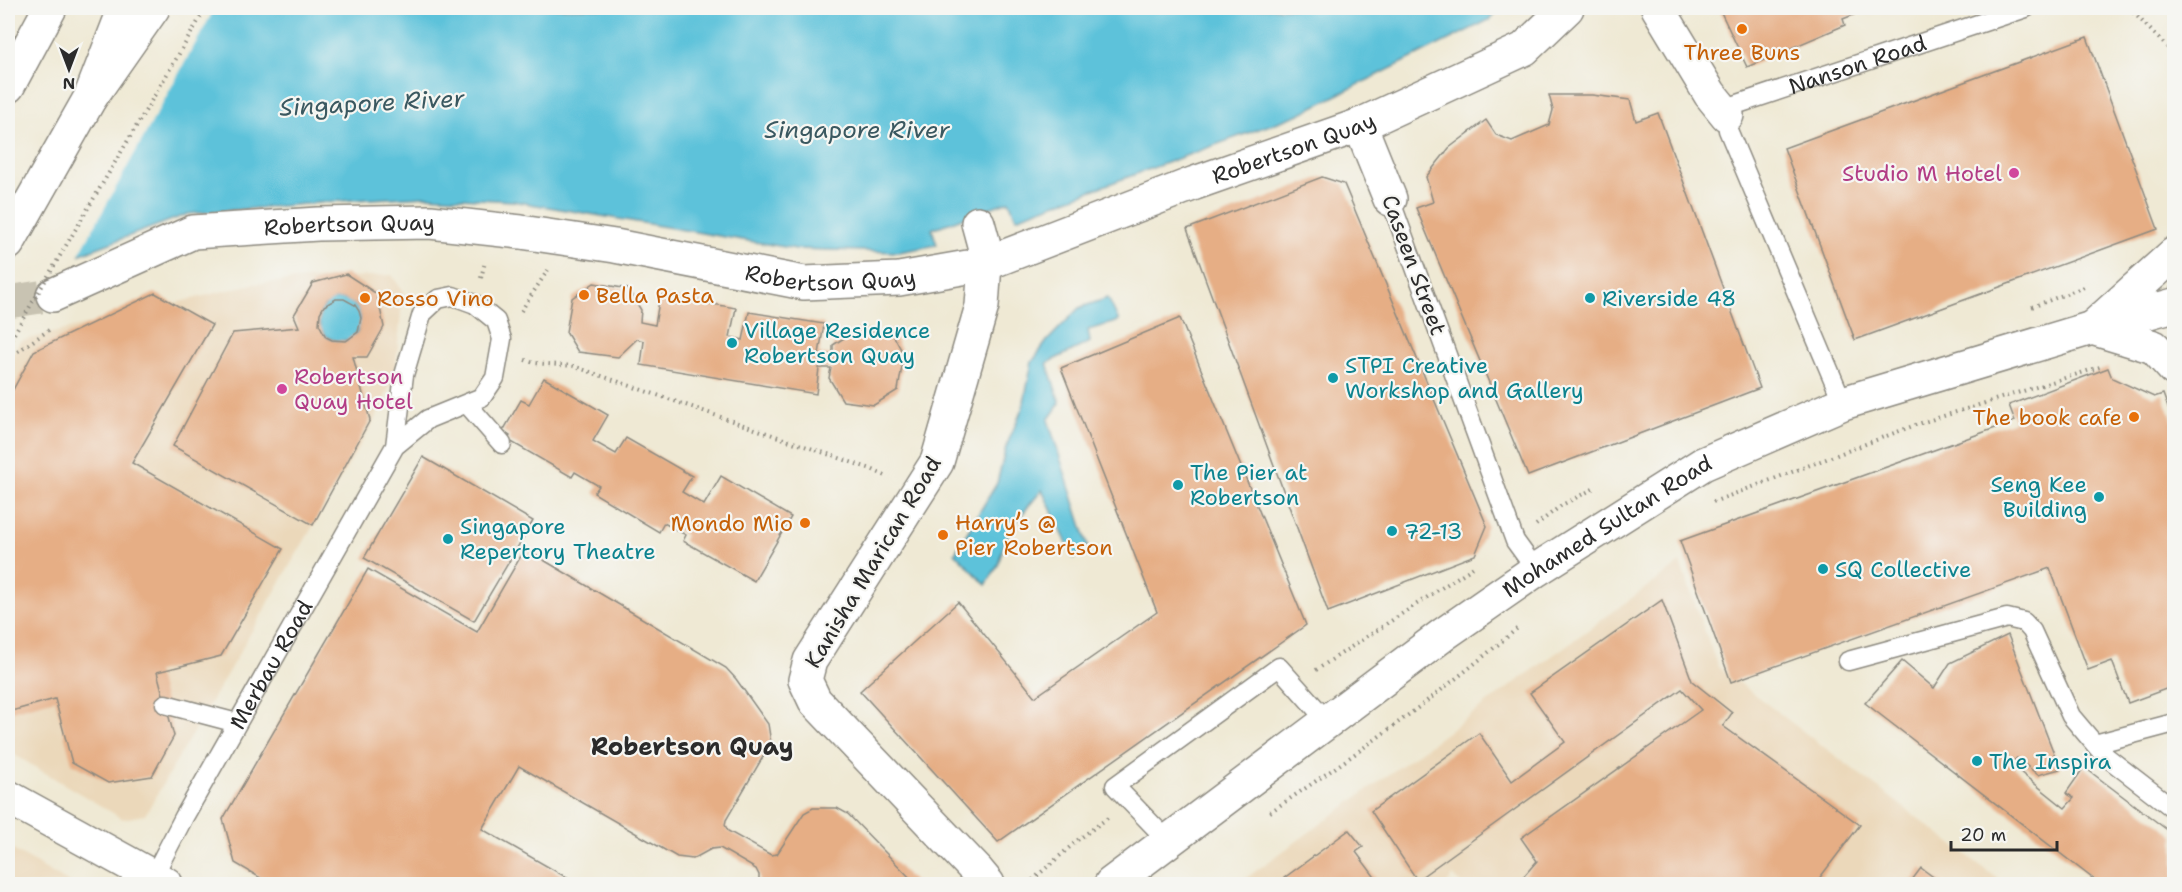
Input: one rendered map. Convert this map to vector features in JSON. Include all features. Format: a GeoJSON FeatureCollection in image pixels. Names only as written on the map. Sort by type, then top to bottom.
{"type":"FeatureCollection","features":[{"type":"Feature","properties":{"kind":"main road"},"geometry":{"type":"LineString","coordinates":[[8,86],[50,8]]}},
{"type":"Feature","properties":{"kind":"main road"},"geometry":{"type":"LineString","coordinates":[[90,98],[125,8]]}},
{"type":"Feature","properties":{"kind":"main road"},"geometry":{"type":"LineString","coordinates":[[8,243],[90,98],[153,8]]}},
{"type":"Feature","properties":{"kind":"main road","name":"Robertson Quay"},"geometry":{"type":"LineString","coordinates":[[53,295],[193,232],[318,224],[430,222],[492,229],[615,246],[804,284],[899,279],[985,264],[1195,183],[1360,125],[1524,49],[1567,8]]}},
{"type":"Feature","properties":{"kind":"main road"},"geometry":{"type":"LineString","coordinates":[[1658,8],[1710,94],[1727,116]]}},
{"type":"Feature","properties":{"kind":"main road","name":"Caseen Street"},"geometry":{"type":"LineString","coordinates":[[1360,125],[1390,199]]}},
{"type":"Feature","properties":{"kind":"main road","name":"Kanisha Marican Road"},"geometry":{"type":"LineString","coordinates":[[978,223],[984,244],[985,264],[982,306],[937,462],[810,661],[805,680],[815,701],[988,885]]}},
{"type":"Feature","properties":{"kind":"main road"},"geometry":{"type":"LineString","coordinates":[[2092,328],[2175,254]]}},
{"type":"Feature","properties":{"kind":"main road","name":"Mohamed Sultan Road"},"geometry":{"type":"LineString","coordinates":[[1111,885],[1444,634],[1536,570],[1703,465],[1843,403],[2092,328],[2175,306]]}},
{"type":"Feature","properties":{"kind":"main road"},"geometry":{"type":"LineString","coordinates":[[2092,328],[2154,347],[2175,369]]}},
{"type":"Feature","properties":{"kind":"main road"},"geometry":{"type":"LineString","coordinates":[[8,797],[156,882]]}},
{"type":"Feature","properties":{"kind":"lane","name":"Nanson Road"},"geometry":{"type":"LineString","coordinates":[[1727,116],[1735,105],[2026,8]]}},
{"type":"Feature","properties":{"kind":"lane"},"geometry":{"type":"LineString","coordinates":[[1727,116],[1728,130],[1843,403]]}},
{"type":"Feature","properties":{"kind":"lane","name":"Caseen Street"},"geometry":{"type":"LineString","coordinates":[[1390,199],[1515,541],[1536,570]]}},
{"type":"Feature","properties":{"kind":"lane","name":"Merbau Road"},"geometry":{"type":"LineString","coordinates":[[395,446],[405,375],[422,314],[438,299],[453,296],[475,303]]}},
{"type":"Feature","properties":{"kind":"lane"},"geometry":{"type":"LineString","coordinates":[[475,303],[496,321],[502,339]]}},
{"type":"Feature","properties":{"kind":"lane","name":"Merbau Road"},"geometry":{"type":"LineString","coordinates":[[156,882],[237,723],[395,446],[428,419],[482,397],[495,378],[502,339]]}},
{"type":"Feature","properties":{"kind":"lane"},"geometry":{"type":"LineString","coordinates":[[467,404],[502,444]]}},
{"type":"Feature","properties":{"kind":"lane"},"geometry":{"type":"LineString","coordinates":[[1848,661],[2007,618],[2024,622],[2032,631],[2071,716],[2104,755],[2175,809]]}},
{"type":"Feature","properties":{"kind":"lane"},"geometry":{"type":"LineString","coordinates":[[1168,841],[1115,786],[1279,667],[1327,721]]}},
{"type":"Feature","properties":{"kind":"lane"},"geometry":{"type":"LineString","coordinates":[[165,704],[237,723]]}},
{"type":"Feature","properties":{"kind":"lane"},"geometry":{"type":"LineString","coordinates":[[2094,744],[2175,723]]}},
{"type":"Feature","properties":{"kind":"path"},"geometry":{"type":"LineString","coordinates":[[8,344],[206,8]]}},
{"type":"Feature","properties":{"kind":"path"},"geometry":{"type":"LineString","coordinates":[[2128,8],[2175,54]]}},
{"type":"Feature","properties":{"kind":"path"},"geometry":{"type":"LineString","coordinates":[[475,303],[492,229]]}},
{"type":"Feature","properties":{"kind":"path"},"geometry":{"type":"LineString","coordinates":[[502,339],[568,239]]}},
{"type":"Feature","properties":{"kind":"path"},"geometry":{"type":"LineString","coordinates":[[534,363],[573,366],[872,469],[918,492]]}},
{"type":"Feature","properties":{"kind":"path"},"geometry":{"type":"LineString","coordinates":[[1707,504],[1918,424],[2106,365]]}},
{"type":"Feature","properties":{"kind":"path"},"geometry":{"type":"LineString","coordinates":[[1267,813],[1327,775],[1450,684],[1521,626]]}},
{"type":"Feature","properties":{"kind":"shaded area"},"geometry":{"type":"Polygon","coordinates":[[[392,275],[403,292],[396,364],[393,379],[374,421],[145,815],[123,819],[8,751],[8,363],[20,341],[253,284],[392,275]]]}},
{"type":"Feature","properties":{"kind":"shaded area"},"geometry":{"type":"Polygon","coordinates":[[[1680,563],[1718,667],[2005,884],[1462,884],[1453,876],[1447,884],[1238,884],[1680,563]]]}},
{"type":"Feature","properties":{"kind":"shaded area"},"geometry":{"type":"Polygon","coordinates":[[[8,847],[71,884],[8,884],[8,847]]]}},
{"type":"Feature","properties":{"kind":"water","name":"Singapore River"},"geometry":{"type":"Polygon","coordinates":[[[8,8],[1501,8],[1489,20],[1297,115],[1016,218],[1009,201],[932,229],[937,245],[899,252],[796,249],[513,201],[426,196],[188,214],[70,258],[8,8]]]}},
{"type":"Feature","properties":{"kind":"water"},"geometry":{"type":"Polygon","coordinates":[[[1108,298],[1119,321],[1088,330],[1090,342],[1047,363],[1060,403],[1048,420],[1088,546],[1074,558],[1042,490],[1018,519],[1005,540],[998,565],[986,585],[955,553],[997,483],[1006,447],[1023,407],[1032,362],[1047,341],[1079,308],[1108,298]]]}},
{"type":"Feature","properties":{"kind":"water"},"geometry":{"type":"Polygon","coordinates":[[[340,299],[355,305],[361,320],[355,335],[340,341],[325,335],[319,320],[325,305],[340,299]]]}},
{"type":"Feature","properties":{"kind":"pier"},"geometry":{"type":"Polygon","coordinates":[[[8,8],[215,8],[77,258],[8,272],[8,8]]]}},
{"type":"Feature","properties":{"kind":"building"},"geometry":{"type":"Polygon","coordinates":[[[1719,8],[1871,8],[1843,19],[1845,25],[1747,67],[1719,8]]]}},
{"type":"Feature","properties":{"kind":"building","name":"Studio M Hotel"},"geometry":{"type":"Polygon","coordinates":[[[2087,37],[2158,229],[1855,340],[1784,148],[2087,37]]]}},
{"type":"Feature","properties":{"kind":"building","name":"Riverside 48"},"geometry":{"type":"Polygon","coordinates":[[[1549,95],[1592,95],[1630,100],[1636,121],[1658,113],[1760,388],[1528,476],[1416,208],[1433,202],[1426,177],[1449,148],[1486,120],[1496,135],[1512,141],[1549,125],[1553,110],[1549,95]]]}},
{"type":"Feature","properties":{"kind":"building","name":"STPI Creative Workshop and Gallery"},"geometry":{"type":"Polygon","coordinates":[[[1322,177],[1344,184],[1487,526],[1475,555],[1328,612],[1187,229],[1322,177]]]}},
{"type":"Feature","properties":{"kind":"building","name":"Robertson Quay Hotel"},"geometry":{"type":"Polygon","coordinates":[[[346,274],[377,294],[384,327],[367,357],[353,357],[370,420],[313,525],[173,446],[233,333],[299,327],[294,315],[313,283],[346,274]],[[336,299],[324,306],[320,313],[319,324],[326,337],[332,340],[346,341],[358,332],[361,318],[359,311],[355,305],[344,299],[336,299]]]}},
{"type":"Feature","properties":{"kind":"building","name":"Village Residence Robertson Quay"},"geometry":{"type":"Polygon","coordinates":[[[594,283],[628,289],[641,310],[640,322],[655,325],[660,295],[736,308],[730,337],[743,340],[749,312],[824,324],[819,354],[833,355],[833,345],[858,329],[893,335],[904,355],[898,390],[874,405],[843,401],[829,378],[831,368],[819,368],[816,394],[641,365],[644,341],[637,339],[618,357],[578,352],[566,332],[572,298],[594,283]]]}},
{"type":"Feature","properties":{"kind":"building"},"geometry":{"type":"Polygon","coordinates":[[[155,293],[212,325],[132,463],[283,549],[221,656],[157,672],[174,736],[152,776],[108,783],[72,763],[55,699],[8,712],[8,399],[34,351],[155,293]]]}},
{"type":"Feature","properties":{"kind":"building","name":"The Pier at Robertson"},"geometry":{"type":"Polygon","coordinates":[[[1180,318],[1306,625],[998,842],[860,691],[958,602],[1035,697],[1157,612],[1061,368],[1180,318]]]}},
{"type":"Feature","properties":{"kind":"building"},"geometry":{"type":"Polygon","coordinates":[[[2108,368],[2112,378],[2154,397],[2163,394],[2174,424],[2174,686],[2128,703],[2112,661],[2088,670],[2050,568],[1731,682],[1680,541],[2015,421],[2009,405],[2108,368]]]}},
{"type":"Feature","properties":{"kind":"building"},"geometry":{"type":"Polygon","coordinates":[[[544,378],[608,415],[593,441],[616,454],[626,438],[692,476],[682,492],[704,505],[721,476],[791,517],[754,581],[683,541],[686,535],[664,523],[659,532],[594,493],[599,486],[575,472],[572,477],[508,440],[510,436],[503,431],[521,400],[529,404],[544,378]]]}},
{"type":"Feature","properties":{"kind":"building","name":"Singapore Repertory Theatre"},"geometry":{"type":"Polygon","coordinates":[[[423,457],[533,521],[474,621],[364,558],[423,457]]]}},
{"type":"Feature","properties":{"kind":"building"},"geometry":{"type":"Polygon","coordinates":[[[525,549],[726,668],[736,679],[768,724],[771,743],[726,820],[725,825],[728,831],[771,855],[777,854],[804,813],[813,808],[837,808],[848,814],[916,884],[759,884],[756,869],[720,848],[711,849],[693,859],[677,857],[519,766],[482,829],[578,884],[271,884],[235,863],[223,819],[368,569],[477,632],[525,549]]]}},
{"type":"Feature","properties":{"kind":"building"},"geometry":{"type":"Polygon","coordinates":[[[1662,600],[1692,681],[1732,713],[1723,726],[1860,825],[1815,884],[1517,884],[1537,861],[1521,838],[1701,710],[1682,689],[1417,880],[1371,811],[1479,733],[1512,781],[1565,742],[1530,693],[1662,600]]]}},
{"type":"Feature","properties":{"kind":"building","name":"The Inspira"},"geometry":{"type":"Polygon","coordinates":[[[2008,635],[2060,769],[2038,775],[2017,758],[2010,764],[2065,808],[2074,798],[2066,793],[2084,767],[2174,835],[2174,884],[2100,884],[1865,703],[1902,661],[1934,688],[1950,663],[2008,635]]]}},
{"type":"Feature","properties":{"kind":"building"},"geometry":{"type":"Polygon","coordinates":[[[1349,830],[1363,847],[1356,852],[1380,884],[1276,884],[1349,830]]]}},
{"type":"Feature","properties":{"kind":"building"},"geometry":{"type":"Polygon","coordinates":[[[1921,868],[1943,884],[1909,884],[1921,868]]]}},
{"type":"Feature","properties":{"kind":"tunnel"},"geometry":{"type":"LineString","coordinates":[[8,302],[53,295]]}},
{"type":"Feature","properties":{"kind":"place","name":"Three Buns"},"geometry":{"type":"Point","coordinates":[1742,29]}},
{"type":"Feature","properties":{"kind":"place","name":"Studio M Hotel"},"geometry":{"type":"Point","coordinates":[2014,173]}},
{"type":"Feature","properties":{"kind":"place","name":"Bella Pasta"},"geometry":{"type":"Point","coordinates":[584,295]}},
{"type":"Feature","properties":{"kind":"place","name":"Rosso Vino"},"geometry":{"type":"Point","coordinates":[365,298]}},
{"type":"Feature","properties":{"kind":"place","name":"Riverside 48"},"geometry":{"type":"Point","coordinates":[1590,298]}},
{"type":"Feature","properties":{"kind":"place","name":"Village Residence Robertson Quay"},"geometry":{"type":"Point","coordinates":[732,343]}},
{"type":"Feature","properties":{"kind":"place","name":"STPI Creative Workshop and Gallery"},"geometry":{"type":"Point","coordinates":[1333,378]}},
{"type":"Feature","properties":{"kind":"place","name":"Robertson Quay Hotel"},"geometry":{"type":"Point","coordinates":[282,389]}},
{"type":"Feature","properties":{"kind":"place","name":"The book cafe"},"geometry":{"type":"Point","coordinates":[2134,417]}},
{"type":"Feature","properties":{"kind":"place","name":"The Pier at Robertson"},"geometry":{"type":"Point","coordinates":[1178,485]}},
{"type":"Feature","properties":{"kind":"place","name":"Seng Kee Building"},"geometry":{"type":"Point","coordinates":[2099,497]}},
{"type":"Feature","properties":{"kind":"place","name":"Mondo Mio"},"geometry":{"type":"Point","coordinates":[805,523]}},
{"type":"Feature","properties":{"kind":"place","name":"72-13"},"geometry":{"type":"Point","coordinates":[1392,531]}},
{"type":"Feature","properties":{"kind":"place","name":"Harry’s @ Pier Robertson"},"geometry":{"type":"Point","coordinates":[943,535]}},
{"type":"Feature","properties":{"kind":"place","name":"Singapore Repertory Theatre"},"geometry":{"type":"Point","coordinates":[448,539]}},
{"type":"Feature","properties":{"kind":"place","name":"SQ Collective"},"geometry":{"type":"Point","coordinates":[1823,569]}},
{"type":"Feature","properties":{"kind":"place","name":"The Inspira"},"geometry":{"type":"Point","coordinates":[1977,761]}},
{"type":"Feature","properties":{"kind":"district","name":"Robertson Quay"},"geometry":{"type":"Point","coordinates":[692,747]}}]}
